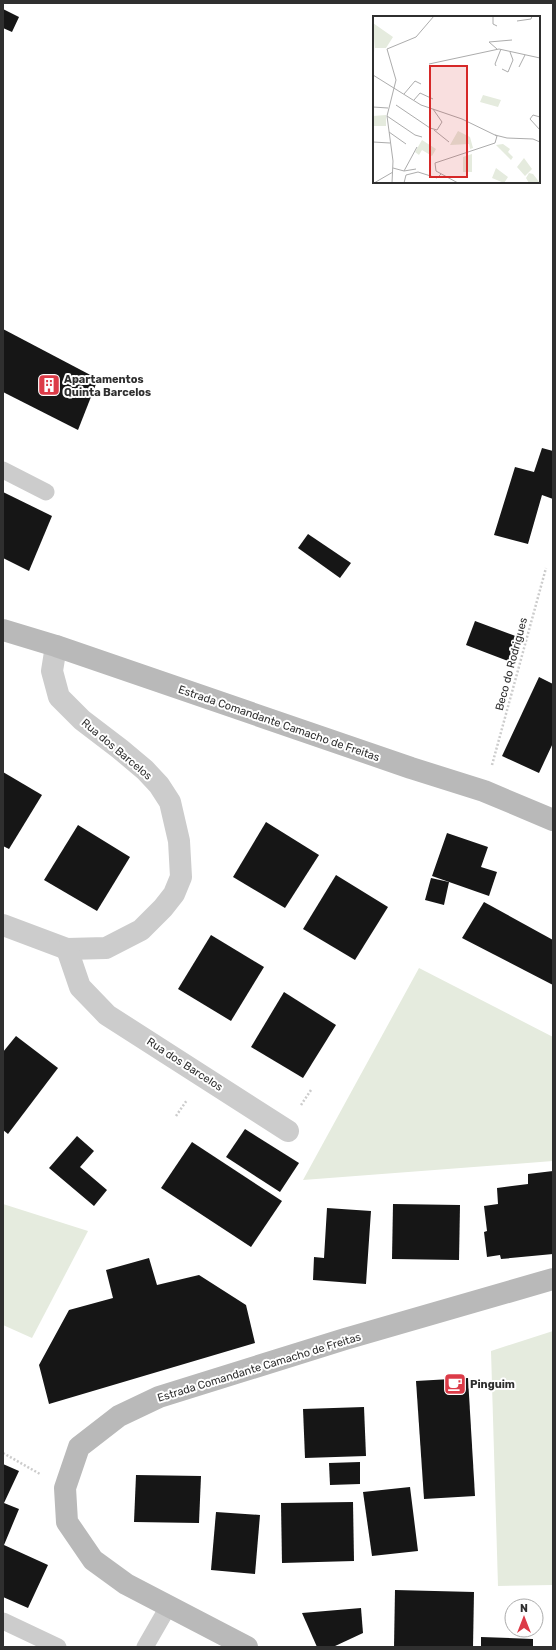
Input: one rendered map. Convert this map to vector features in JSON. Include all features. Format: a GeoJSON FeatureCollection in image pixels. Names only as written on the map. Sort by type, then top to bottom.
{"type":"FeatureCollection","features":[{"type":"Feature","properties":{"kind":"main road","name":"Estrada Comandante Camacho de Freitas"},"geometry":{"type":"LineString","coordinates":[[3,630],[56,646],[411,768],[484,791],[553,820]]}},
{"type":"Feature","properties":{"kind":"main road","name":"Estrada Comandante Camacho de Freitas"},"geometry":{"type":"LineString","coordinates":[[247,1647],[126,1584],[92,1560],[67,1522],[65,1488],[79,1447],[119,1416],[159,1397],[345,1340],[553,1279]]}},
{"type":"Feature","properties":{"kind":"street","name":"Rua dos Barcelos"},"geometry":{"type":"LineString","coordinates":[[3,925],[67,949],[106,948],[141,930],[174,894],[181,877],[179,841],[170,802],[159,785],[145,770],[82,720],[59,697],[52,671],[56,646]]}},
{"type":"Feature","properties":{"kind":"street","name":"Rua dos Barcelos"},"geometry":{"type":"LineString","coordinates":[[67,949],[80,987],[107,1015],[288,1131]]}},
{"type":"Feature","properties":{"kind":"lane"},"geometry":{"type":"LineString","coordinates":[[3,470],[46,492]]}},
{"type":"Feature","properties":{"kind":"lane"},"geometry":{"type":"LineString","coordinates":[[145,1647],[168,1607]]}},
{"type":"Feature","properties":{"kind":"lane"},"geometry":{"type":"LineString","coordinates":[[3,1621],[58,1647]]}},
{"type":"Feature","properties":{"kind":"path","name":"Beco do Rodrigues"},"geometry":{"type":"LineString","coordinates":[[492,764],[546,568]]}},
{"type":"Feature","properties":{"kind":"path"},"geometry":{"type":"LineString","coordinates":[[3,1452],[42,1475]]}},
{"type":"Feature","properties":{"kind":"shaded area"},"geometry":{"type":"Polygon","coordinates":[[[419,968],[553,1037],[553,1161],[303,1180],[419,968]]]}},
{"type":"Feature","properties":{"kind":"shaded area"},"geometry":{"type":"Polygon","coordinates":[[[3,1204],[88,1231],[32,1338],[3,1325],[3,1204]]]}},
{"type":"Feature","properties":{"kind":"shaded area"},"geometry":{"type":"Polygon","coordinates":[[[553,1331],[553,1585],[498,1586],[491,1351],[553,1331]]]}},
{"type":"Feature","properties":{"kind":"building"},"geometry":{"type":"Polygon","coordinates":[[[3,9],[19,17],[12,32],[3,28],[3,9]]]}},
{"type":"Feature","properties":{"kind":"building","name":"Apartamentos Quinta Barcelos"},"geometry":{"type":"Polygon","coordinates":[[[3,329],[98,379],[78,430],[3,392],[3,329]]]}},
{"type":"Feature","properties":{"kind":"building"},"geometry":{"type":"Polygon","coordinates":[[[542,448],[553,451],[553,499],[542,495],[528,544],[494,535],[515,467],[534,472],[542,448]]]}},
{"type":"Feature","properties":{"kind":"building"},"geometry":{"type":"Polygon","coordinates":[[[3,492],[52,516],[29,571],[3,558],[3,492]]]}},
{"type":"Feature","properties":{"kind":"building"},"geometry":{"type":"Polygon","coordinates":[[[308,534],[351,563],[340,578],[298,548],[308,534]]]}},
{"type":"Feature","properties":{"kind":"building"},"geometry":{"type":"Polygon","coordinates":[[[475,621],[521,638],[513,663],[466,645],[475,621]]]}},
{"type":"Feature","properties":{"kind":"building"},"geometry":{"type":"Polygon","coordinates":[[[539,677],[553,684],[553,743],[539,773],[502,756],[539,677]]]}},
{"type":"Feature","properties":{"kind":"building"},"geometry":{"type":"Polygon","coordinates":[[[3,772],[42,795],[9,849],[3,846],[3,772]]]}},
{"type":"Feature","properties":{"kind":"building"},"geometry":{"type":"Polygon","coordinates":[[[266,822],[319,855],[285,908],[233,877],[266,822]]]}},
{"type":"Feature","properties":{"kind":"building"},"geometry":{"type":"Polygon","coordinates":[[[78,825],[130,857],[97,911],[44,880],[78,825]]]}},
{"type":"Feature","properties":{"kind":"building"},"geometry":{"type":"Polygon","coordinates":[[[447,833],[488,847],[481,867],[497,872],[489,896],[432,876],[447,833]]]}},
{"type":"Feature","properties":{"kind":"building"},"geometry":{"type":"Polygon","coordinates":[[[336,875],[388,907],[355,960],[303,929],[336,875]]]}},
{"type":"Feature","properties":{"kind":"building"},"geometry":{"type":"Polygon","coordinates":[[[431,878],[449,882],[444,905],[425,900],[431,878]]]}},
{"type":"Feature","properties":{"kind":"building"},"geometry":{"type":"Polygon","coordinates":[[[484,902],[553,940],[553,985],[462,938],[484,902]]]}},
{"type":"Feature","properties":{"kind":"building"},"geometry":{"type":"Polygon","coordinates":[[[211,935],[264,967],[231,1021],[178,989],[211,935]]]}},
{"type":"Feature","properties":{"kind":"building"},"geometry":{"type":"Polygon","coordinates":[[[284,992],[336,1025],[303,1078],[251,1047],[284,992]]]}},
{"type":"Feature","properties":{"kind":"building"},"geometry":{"type":"Polygon","coordinates":[[[16,1036],[58,1068],[8,1134],[3,1130],[3,1052],[16,1036]]]}},
{"type":"Feature","properties":{"kind":"building"},"geometry":{"type":"Polygon","coordinates":[[[245,1129],[299,1163],[280,1192],[226,1157],[245,1129]]]}},
{"type":"Feature","properties":{"kind":"building"},"geometry":{"type":"Polygon","coordinates":[[[77,1136],[94,1151],[80,1167],[107,1190],[94,1206],[49,1168],[77,1136]]]}},
{"type":"Feature","properties":{"kind":"building"},"geometry":{"type":"Polygon","coordinates":[[[192,1142],[282,1201],[251,1247],[161,1188],[192,1142]]]}},
{"type":"Feature","properties":{"kind":"building"},"geometry":{"type":"Polygon","coordinates":[[[553,1171],[553,1254],[501,1259],[500,1255],[487,1257],[484,1232],[487,1231],[484,1206],[498,1204],[497,1188],[528,1184],[528,1174],[553,1171]]]}},
{"type":"Feature","properties":{"kind":"building"},"geometry":{"type":"Polygon","coordinates":[[[393,1204],[460,1205],[459,1260],[392,1259],[393,1204]]]}},
{"type":"Feature","properties":{"kind":"building"},"geometry":{"type":"Polygon","coordinates":[[[327,1208],[371,1211],[366,1284],[313,1280],[314,1257],[324,1258],[327,1208]]]}},
{"type":"Feature","properties":{"kind":"building"},"geometry":{"type":"Polygon","coordinates":[[[149,1258],[157,1285],[199,1275],[246,1305],[255,1343],[49,1404],[39,1365],[69,1310],[113,1298],[106,1270],[149,1258]]]}},
{"type":"Feature","properties":{"kind":"building"},"geometry":{"type":"Polygon","coordinates":[[[468,1378],[475,1496],[424,1499],[416,1381],[468,1378]]]}},
{"type":"Feature","properties":{"kind":"building"},"geometry":{"type":"Polygon","coordinates":[[[364,1407],[366,1456],[305,1458],[303,1409],[364,1407]]]}},
{"type":"Feature","properties":{"kind":"building"},"geometry":{"type":"Polygon","coordinates":[[[360,1462],[360,1484],[330,1485],[329,1463],[360,1462]]]}},
{"type":"Feature","properties":{"kind":"building"},"geometry":{"type":"Polygon","coordinates":[[[3,1464],[19,1471],[4,1503],[19,1509],[4,1545],[48,1565],[28,1608],[3,1597],[3,1464]]]}},
{"type":"Feature","properties":{"kind":"building"},"geometry":{"type":"Polygon","coordinates":[[[136,1475],[201,1476],[199,1523],[134,1522],[136,1475]]]}},
{"type":"Feature","properties":{"kind":"building"},"geometry":{"type":"Polygon","coordinates":[[[410,1487],[418,1551],[372,1556],[363,1492],[410,1487]]]}},
{"type":"Feature","properties":{"kind":"building"},"geometry":{"type":"Polygon","coordinates":[[[353,1502],[354,1561],[282,1563],[281,1503],[353,1502]]]}},
{"type":"Feature","properties":{"kind":"building"},"geometry":{"type":"Polygon","coordinates":[[[216,1512],[260,1515],[255,1574],[211,1570],[216,1512]]]}},
{"type":"Feature","properties":{"kind":"building"},"geometry":{"type":"Polygon","coordinates":[[[395,1590],[474,1592],[473,1647],[394,1647],[395,1590]]]}},
{"type":"Feature","properties":{"kind":"building"},"geometry":{"type":"Polygon","coordinates":[[[361,1608],[363,1633],[333,1647],[317,1647],[302,1613],[361,1608]]]}},
{"type":"Feature","properties":{"kind":"building"},"geometry":{"type":"Polygon","coordinates":[[[481,1637],[533,1639],[533,1647],[481,1647],[481,1637]]]}},
{"type":"Feature","properties":{"kind":"place","name":"Apartamentos Quinta Barcelos"},"geometry":{"type":"Point","coordinates":[49,385]}},
{"type":"Feature","properties":{"kind":"place","name":"Pinguim"},"geometry":{"type":"Point","coordinates":[455,1384]}}]}
